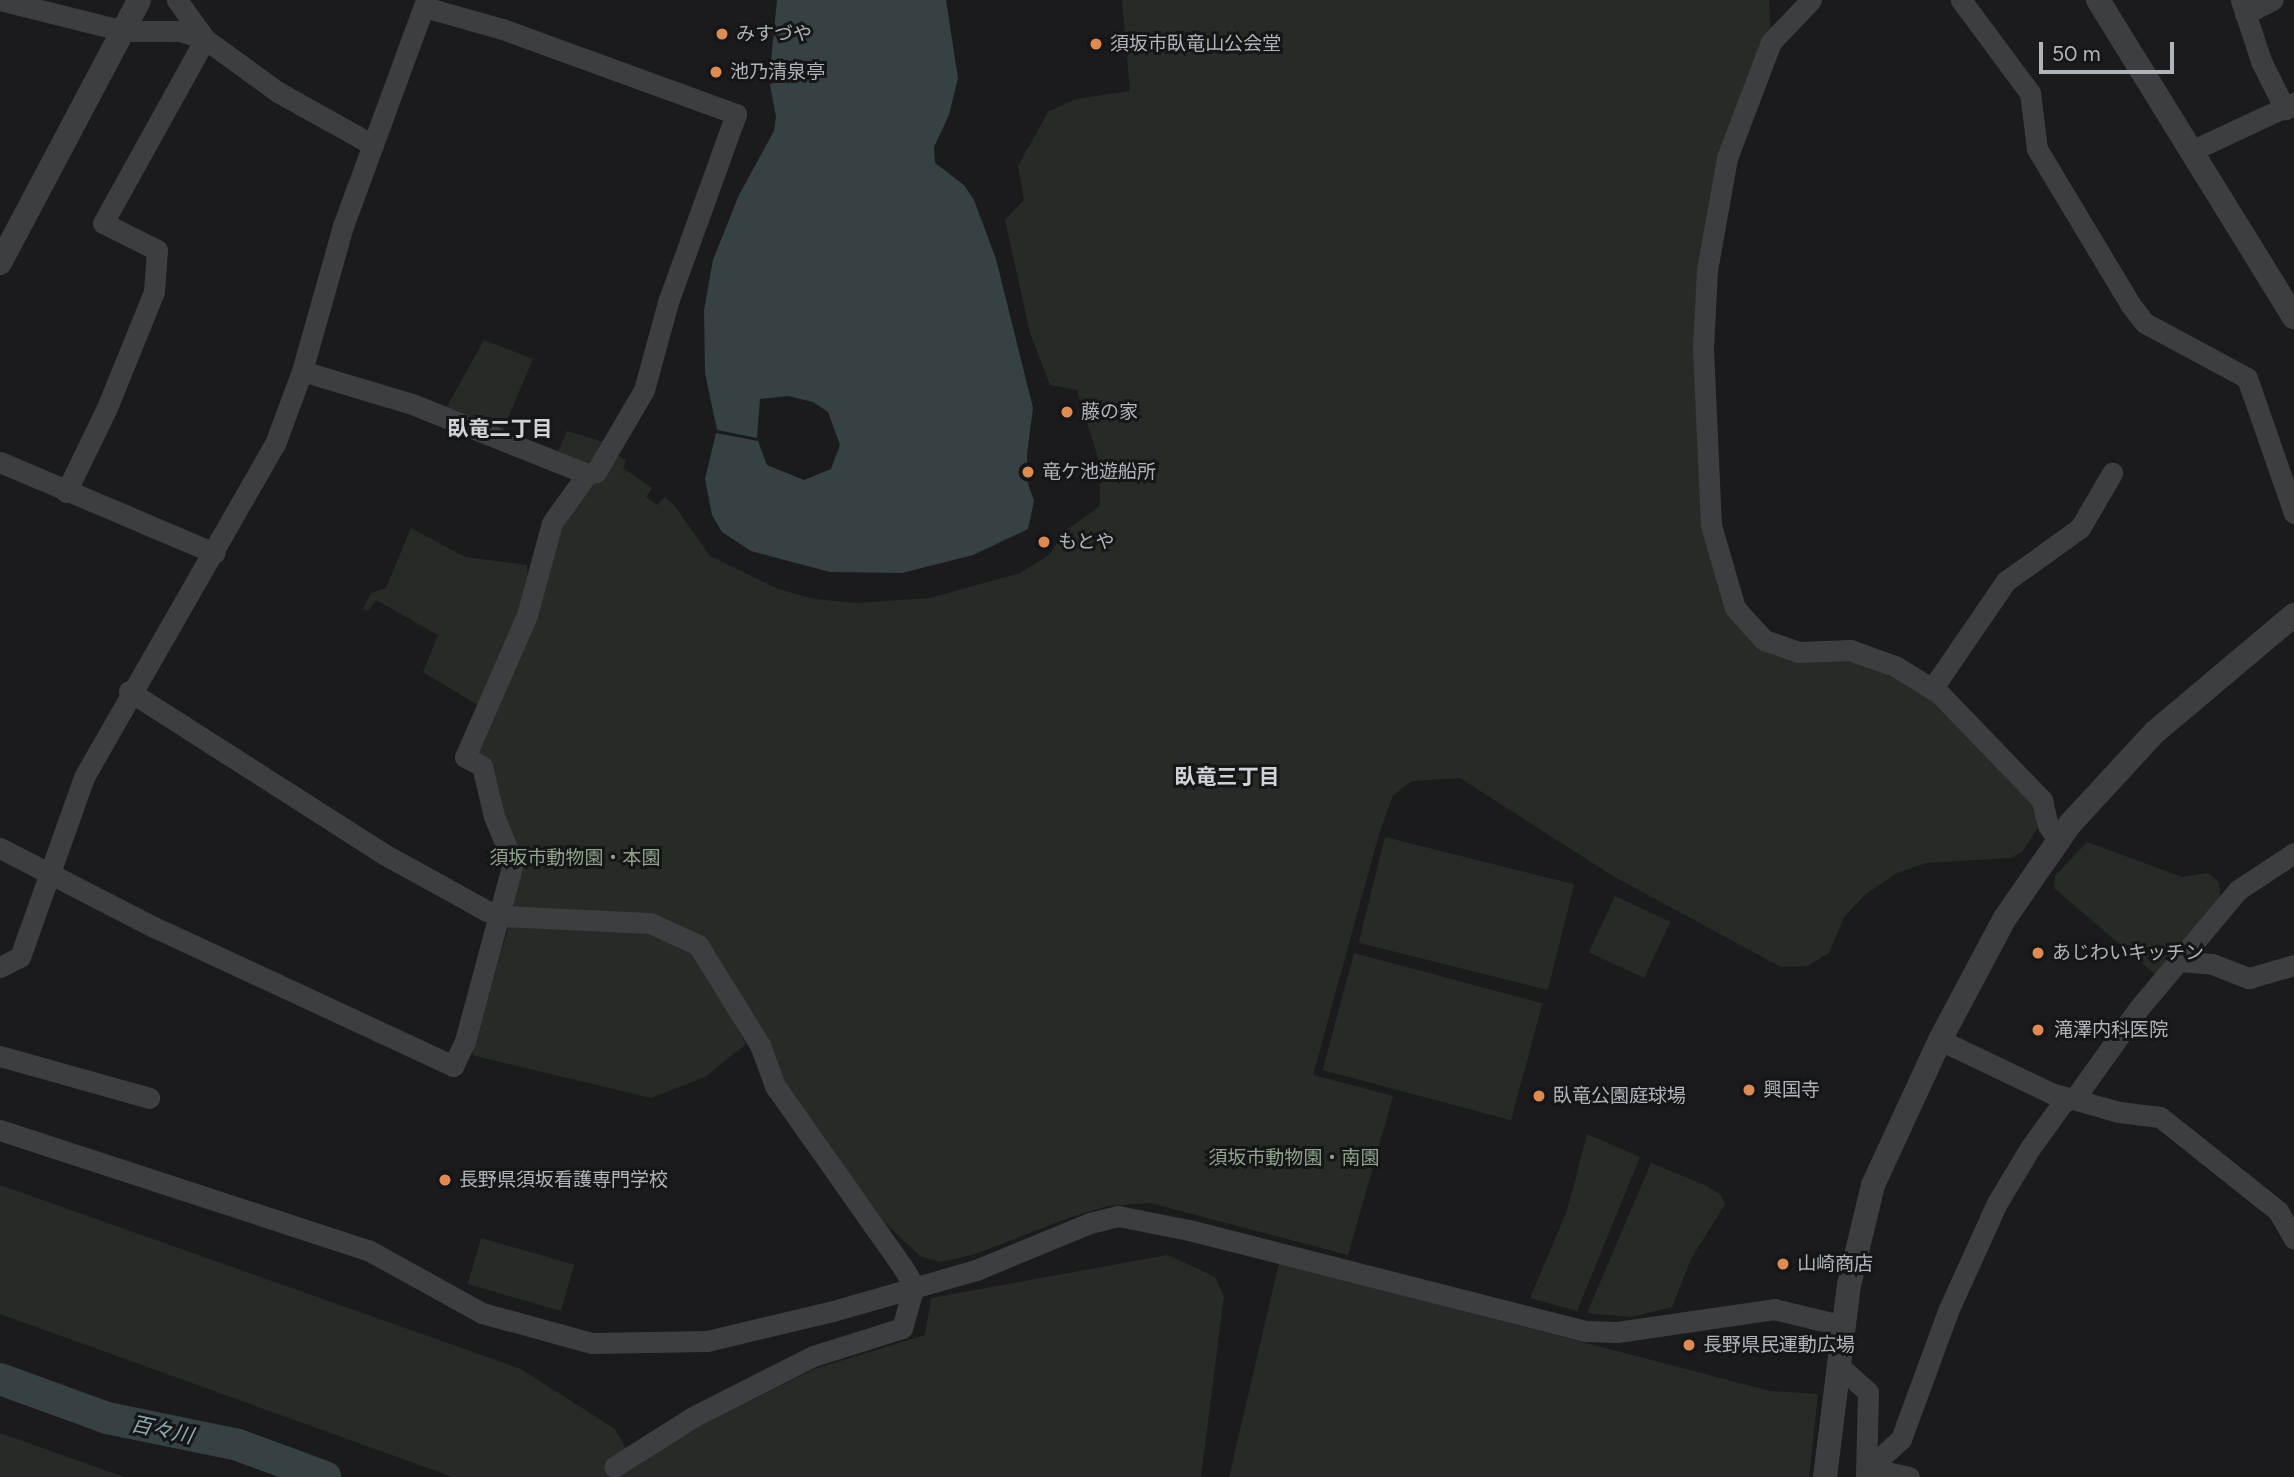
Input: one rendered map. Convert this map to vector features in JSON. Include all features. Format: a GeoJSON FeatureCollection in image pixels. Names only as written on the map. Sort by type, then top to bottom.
{"type":"FeatureCollection","features":[{"type":"Feature","properties":{"kind":"street"},"geometry":{"type":"LineString","coordinates":[[0,0],[124,31],[180,31],[205,39],[278,92],[373,145]]}},
{"type":"Feature","properties":{"kind":"street"},"geometry":{"type":"LineString","coordinates":[[0,263],[139,0]]}},
{"type":"Feature","properties":{"kind":"street"},"geometry":{"type":"LineString","coordinates":[[177,0],[205,39]]}},
{"type":"Feature","properties":{"kind":"street"},"geometry":{"type":"LineString","coordinates":[[1811,0],[1771,42],[1727,158],[1707,270],[1703,349],[1711,525],[1735,608],[1764,640],[1798,652],[1850,650],[1895,666],[1932,688],[1993,744],[2042,800],[2048,825],[2059,842]]}},
{"type":"Feature","properties":{"kind":"street"},"geometry":{"type":"LineString","coordinates":[[1961,0],[2030,93],[2036,149],[2130,304],[2145,323],[2247,378],[2294,513]]}},
{"type":"Feature","properties":{"kind":"street"},"geometry":{"type":"LineString","coordinates":[[2098,0],[2294,317]]}},
{"type":"Feature","properties":{"kind":"street"},"geometry":{"type":"LineString","coordinates":[[2191,151],[2290,106],[2261,61],[2243,7],[2273,0]]}},
{"type":"Feature","properties":{"kind":"street"},"geometry":{"type":"LineString","coordinates":[[0,967],[20,957],[84,777],[130,691],[214,553],[275,444],[302,371],[343,226],[425,3],[736,114],[668,302],[644,390],[596,472],[587,474],[412,404],[302,371]]}},
{"type":"Feature","properties":{"kind":"street"},"geometry":{"type":"LineString","coordinates":[[66,492],[106,410],[154,292],[157,250],[103,223],[205,39]]}},
{"type":"Feature","properties":{"kind":"street"},"geometry":{"type":"LineString","coordinates":[[0,462],[214,553]]}},
{"type":"Feature","properties":{"kind":"street"},"geometry":{"type":"LineString","coordinates":[[1932,688],[2006,580],[2080,528],[2112,473]]}},
{"type":"Feature","properties":{"kind":"street"},"geometry":{"type":"LineString","coordinates":[[0,848],[49,876],[453,1066],[465,1041],[501,916],[513,863],[494,816],[482,766],[465,757],[527,615],[552,523],[587,474]]}},
{"type":"Feature","properties":{"kind":"street"},"geometry":{"type":"LineString","coordinates":[[1825,1477],[1856,1245],[1873,1185],[1940,1040],[2005,918],[2070,824],[2155,732],[2248,649],[2294,615]]}},
{"type":"Feature","properties":{"kind":"street"},"geometry":{"type":"LineString","coordinates":[[130,691],[382,853],[501,916],[650,923],[698,945],[760,1045],[775,1086],[914,1286]]}},
{"type":"Feature","properties":{"kind":"street"},"geometry":{"type":"LineString","coordinates":[[1867,1473],[1901,1439],[1948,1311],[1997,1203],[2064,1101],[2075,1098],[2179,961],[2238,890],[2294,853]]}},
{"type":"Feature","properties":{"kind":"street"},"geometry":{"type":"LineString","coordinates":[[2179,961],[2212,964],[2249,978],[2294,965]]}},
{"type":"Feature","properties":{"kind":"street"},"geometry":{"type":"LineString","coordinates":[[1940,1040],[2051,1093],[2119,1112],[2160,1117],[2278,1211],[2294,1239]]}},
{"type":"Feature","properties":{"kind":"street"},"geometry":{"type":"LineString","coordinates":[[0,1056],[149,1098]]}},
{"type":"Feature","properties":{"kind":"street"},"geometry":{"type":"LineString","coordinates":[[0,1130],[368,1250],[482,1313],[592,1343],[707,1341],[833,1311],[976,1270],[1090,1223],[1118,1216],[1189,1230],[1587,1331],[1618,1332],[1774,1309],[1844,1326]]}},
{"type":"Feature","properties":{"kind":"street"},"geometry":{"type":"LineString","coordinates":[[614,1467],[693,1417],[813,1356],[902,1328],[914,1286]]}},
{"type":"Feature","properties":{"kind":"street"},"geometry":{"type":"LineString","coordinates":[[1838,1366],[1868,1392],[1867,1473]]}},
{"type":"Feature","properties":{"kind":"street"},"geometry":{"type":"LineString","coordinates":[[1867,1473],[1909,1477]]}},
{"type":"Feature","properties":{"kind":"green space"},"geometry":{"type":"Polygon","coordinates":[[[1122,0],[1769,0],[1771,42],[1728,156],[1707,270],[1711,525],[1735,608],[1764,640],[1895,666],[2042,800],[2040,824],[2022,852],[2010,858],[1926,863],[1897,873],[1866,894],[1844,917],[1829,953],[1807,966],[1781,967],[1613,876],[1460,778],[1412,781],[1393,795],[1379,834],[1313,1075],[1393,1096],[1348,1255],[1150,1203],[1108,1206],[1068,1218],[973,1255],[940,1262],[920,1256],[883,1221],[800,1107],[689,934],[511,910],[519,861],[470,755],[557,524],[617,455],[626,460],[623,468],[652,488],[646,497],[657,505],[665,497],[674,505],[710,556],[778,589],[814,599],[857,603],[930,598],[1020,573],[1049,555],[1065,531],[1095,510],[1100,504],[1099,461],[1077,390],[1050,385],[1030,333],[1005,220],[1024,200],[1018,166],[1048,112],[1076,99],[1130,91],[1122,0]]]}},
{"type":"Feature","properties":{"kind":"green space"},"geometry":{"type":"Polygon","coordinates":[[[484,340],[533,359],[502,432],[445,410],[484,340]]]}},
{"type":"Feature","properties":{"kind":"green space"},"geometry":{"type":"Polygon","coordinates":[[[567,431],[607,443],[591,470],[556,456],[567,431]]]}},
{"type":"Feature","properties":{"kind":"green space"},"geometry":{"type":"Polygon","coordinates":[[[411,528],[465,557],[527,565],[528,586],[481,707],[423,672],[438,635],[376,600],[368,611],[363,609],[371,593],[386,588],[411,528]]]}},
{"type":"Feature","properties":{"kind":"green space"},"geometry":{"type":"Polygon","coordinates":[[[1385,837],[1574,884],[1548,990],[1359,943],[1385,837]]]}},
{"type":"Feature","properties":{"kind":"green space"},"geometry":{"type":"Polygon","coordinates":[[[2087,842],[2182,877],[2208,873],[2219,882],[2221,901],[2158,977],[2054,888],[2055,876],[2087,842]]]}},
{"type":"Feature","properties":{"kind":"green space"},"geometry":{"type":"Polygon","coordinates":[[[1615,896],[1670,922],[1644,978],[1589,952],[1615,896]]]}},
{"type":"Feature","properties":{"kind":"green space"},"geometry":{"type":"Polygon","coordinates":[[[509,925],[638,928],[697,954],[746,1044],[705,1077],[651,1098],[472,1055],[509,925]]]}},
{"type":"Feature","properties":{"kind":"green space"},"geometry":{"type":"Polygon","coordinates":[[[1354,953],[1542,1003],[1511,1120],[1323,1070],[1354,953]]]}},
{"type":"Feature","properties":{"kind":"green space"},"geometry":{"type":"Polygon","coordinates":[[[1587,1134],[1640,1157],[1577,1311],[1530,1298],[1567,1211],[1587,1134]]]}},
{"type":"Feature","properties":{"kind":"green space"},"geometry":{"type":"Polygon","coordinates":[[[1651,1163],[1707,1186],[1721,1195],[1725,1204],[1691,1259],[1672,1307],[1631,1317],[1587,1313],[1651,1163]]]}},
{"type":"Feature","properties":{"kind":"green space"},"geometry":{"type":"Polygon","coordinates":[[[0,1185],[521,1369],[615,1429],[635,1465],[677,1437],[814,1369],[925,1335],[931,1298],[1168,1255],[1215,1277],[1224,1296],[1201,1477],[453,1477],[0,1314],[0,1185]]]}},
{"type":"Feature","properties":{"kind":"green space"},"geometry":{"type":"Polygon","coordinates":[[[481,1238],[574,1265],[561,1311],[468,1284],[481,1238]]]}},
{"type":"Feature","properties":{"kind":"green space"},"geometry":{"type":"Polygon","coordinates":[[[1279,1263],[1770,1391],[1818,1394],[1809,1477],[1229,1477],[1279,1263]]]}},
{"type":"Feature","properties":{"kind":"green space"},"geometry":{"type":"Polygon","coordinates":[[[0,1433],[124,1477],[0,1477],[0,1433]]]}},
{"type":"Feature","properties":{"kind":"shaded area"},"geometry":{"type":"Polygon","coordinates":[[[777,0],[946,0],[958,78],[949,115],[934,147],[935,163],[964,185],[974,200],[996,259],[1033,408],[1027,454],[1028,484],[1034,501],[1028,529],[973,555],[902,573],[830,572],[751,551],[722,532],[712,515],[705,479],[716,433],[758,441],[767,465],[804,480],[831,469],[840,445],[828,412],[813,402],[788,396],[760,399],[757,438],[717,430],[705,373],[704,310],[713,260],[739,195],[774,131],[776,117],[769,80],[777,0]]]}},
{"type":"Feature","properties":{"kind":"waterway","name":"百々川"},"geometry":{"type":"LineString","coordinates":[[0,1379],[107,1418],[238,1445],[325,1477]]}},
{"type":"Feature","properties":{"kind":"place","name":"みすづや"},"geometry":{"type":"Point","coordinates":[722,34]}},
{"type":"Feature","properties":{"kind":"place","name":"須坂市臥竜山公会堂"},"geometry":{"type":"Point","coordinates":[1096,44]}},
{"type":"Feature","properties":{"kind":"place","name":"池乃清泉亭"},"geometry":{"type":"Point","coordinates":[716,72]}},
{"type":"Feature","properties":{"kind":"place","name":"藤の家"},"geometry":{"type":"Point","coordinates":[1067,412]}},
{"type":"Feature","properties":{"kind":"place","name":"竜ケ池遊船所"},"geometry":{"type":"Point","coordinates":[1028,472]}},
{"type":"Feature","properties":{"kind":"place","name":"もとや"},"geometry":{"type":"Point","coordinates":[1044,542]}},
{"type":"Feature","properties":{"kind":"place","name":"あじわいキッチン"},"geometry":{"type":"Point","coordinates":[2038,953]}},
{"type":"Feature","properties":{"kind":"place","name":"滝澤内科医院"},"geometry":{"type":"Point","coordinates":[2038,1030]}},
{"type":"Feature","properties":{"kind":"place","name":"興国寺"},"geometry":{"type":"Point","coordinates":[1749,1090]}},
{"type":"Feature","properties":{"kind":"place","name":"臥竜公園庭球場"},"geometry":{"type":"Point","coordinates":[1539,1096]}},
{"type":"Feature","properties":{"kind":"place","name":"長野県須坂看護専門学校"},"geometry":{"type":"Point","coordinates":[445,1180]}},
{"type":"Feature","properties":{"kind":"place","name":"山崎商店"},"geometry":{"type":"Point","coordinates":[1783,1264]}},
{"type":"Feature","properties":{"kind":"place","name":"長野県民運動広場"},"geometry":{"type":"Point","coordinates":[1689,1345]}},
{"type":"Feature","properties":{"kind":"district","name":"臥竜二丁目"},"geometry":{"type":"Point","coordinates":[500,429]}},
{"type":"Feature","properties":{"kind":"district","name":"臥竜三丁目"},"geometry":{"type":"Point","coordinates":[1227,777]}},
{"type":"Feature","properties":{"kind":"park label","name":"須坂市動物園・本園"},"geometry":{"type":"Point","coordinates":[575,858]}},
{"type":"Feature","properties":{"kind":"park label","name":"須坂市動物園・南園"},"geometry":{"type":"Point","coordinates":[1294,1158]}}]}
